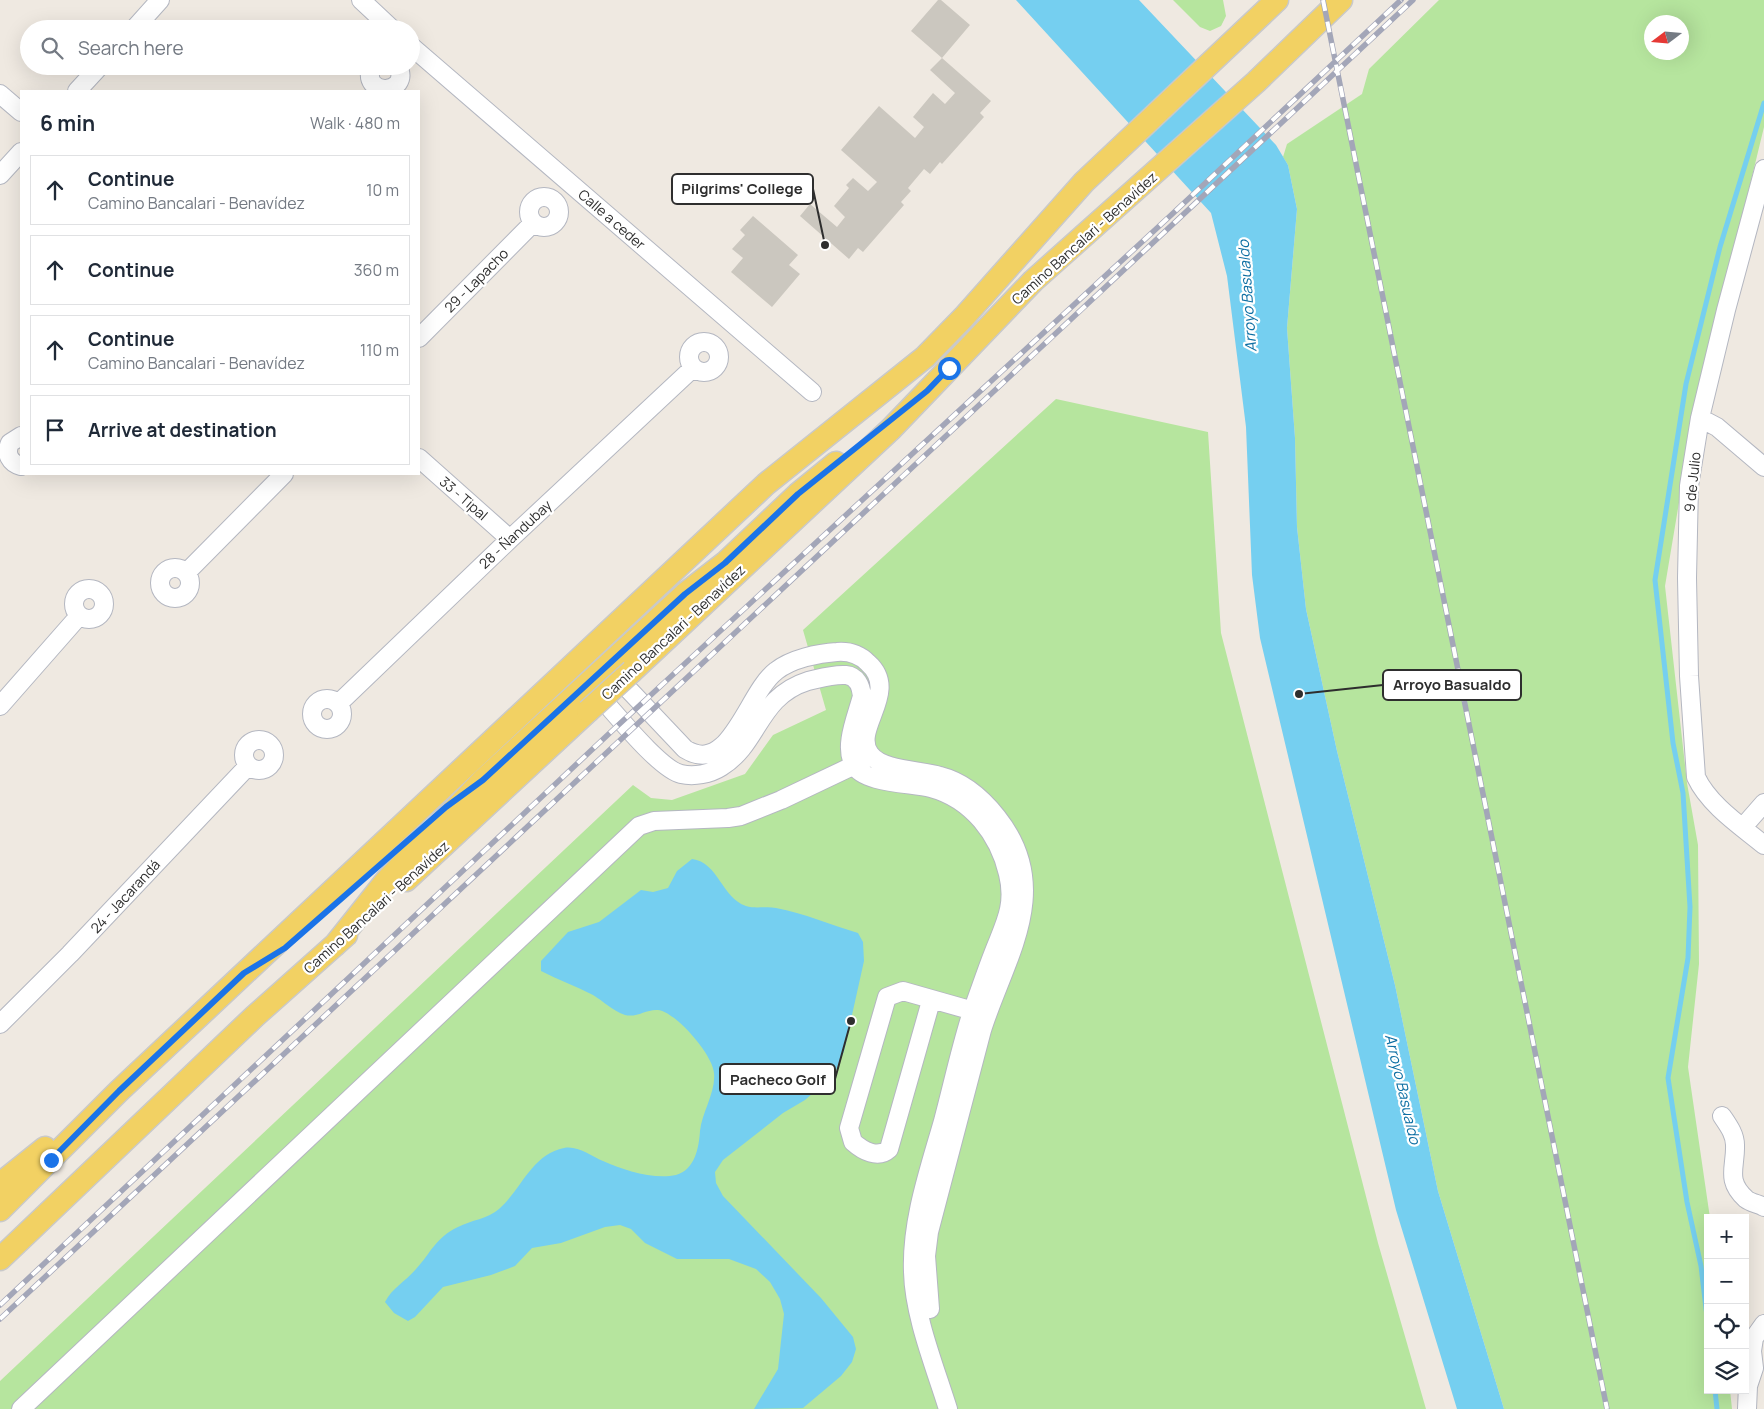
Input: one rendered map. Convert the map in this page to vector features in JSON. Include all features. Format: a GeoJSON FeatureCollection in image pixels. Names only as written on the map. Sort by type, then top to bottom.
{"type":"FeatureCollection","features":[{"type":"Feature","properties":{"kind":"main road","name":"Camino Bancalari - Benavídez"},"geometry":{"type":"LineString","coordinates":[[0,1210],[119,1091],[766,484],[924,357],[964,317],[1084,182],[1277,0]]}},
{"type":"Feature","properties":{"kind":"main road","name":"Camino Bancalari - Benavídez"},"geometry":{"type":"LineString","coordinates":[[0,1259],[255,1016],[335,945],[838,480],[927,391],[1032,281],[1256,82],[1341,0]]}},
{"type":"Feature","properties":{"kind":"main road"},"geometry":{"type":"LineString","coordinates":[[335,945],[386,881],[483,780],[685,594],[750,522],[901,393],[915,374],[924,357]]}},
{"type":"Feature","properties":{"kind":"main road"},"geometry":{"type":"LineString","coordinates":[[685,594],[725,563],[798,494],[927,391]]}},
{"type":"Feature","properties":{"kind":"main road"},"geometry":{"type":"LineString","coordinates":[[244,973],[285,948],[439,813],[483,780]]}},
{"type":"Feature","properties":{"kind":"main road"},"geometry":{"type":"LineString","coordinates":[[0,1184],[119,1091]]}},
{"type":"Feature","properties":{"kind":"street"},"geometry":{"type":"LineString","coordinates":[[142,20],[160,0]]}},
{"type":"Feature","properties":{"kind":"street"},"geometry":{"type":"LineString","coordinates":[[361,0],[382,20]]}},
{"type":"Feature","properties":{"kind":"street","name":"Calle a ceder"},"geometry":{"type":"LineString","coordinates":[[420,54],[812,392]]}},
{"type":"Feature","properties":{"kind":"street"},"geometry":{"type":"LineString","coordinates":[[78,90],[92,75]]}},
{"type":"Feature","properties":{"kind":"street"},"geometry":{"type":"LineString","coordinates":[[370,75],[371,88],[384,90],[394,87],[400,78],[400,75]]}},
{"type":"Feature","properties":{"kind":"street"},"geometry":{"type":"LineString","coordinates":[[0,94],[20,111]]}},
{"type":"Feature","properties":{"kind":"street"},"geometry":{"type":"LineString","coordinates":[[0,175],[20,153]]}},
{"type":"Feature","properties":{"kind":"street","name":"9 de Julio"},"geometry":{"type":"LineString","coordinates":[[1764,169],[1726,310],[1700,418],[1689,486],[1687,578],[1689,676],[1696,777],[1701,788],[1710,798],[1764,845]]}},
{"type":"Feature","properties":{"kind":"street","name":"29 - Lapacho"},"geometry":{"type":"LineString","coordinates":[[420,337],[533,223]]}},
{"type":"Feature","properties":{"kind":"street","name":"28 - Ñandubay"},"geometry":{"type":"LineString","coordinates":[[338,704],[510,538],[694,368]]}},
{"type":"Feature","properties":{"kind":"street"},"geometry":{"type":"LineString","coordinates":[[1700,418],[1717,427],[1764,467]]}},
{"type":"Feature","properties":{"kind":"street"},"geometry":{"type":"LineString","coordinates":[[20,437],[10,443],[8,453],[12,462],[20,466]]}},
{"type":"Feature","properties":{"kind":"street","name":"33 - Tipal"},"geometry":{"type":"LineString","coordinates":[[420,459],[510,538]]}},
{"type":"Feature","properties":{"kind":"street"},"geometry":{"type":"LineString","coordinates":[[186,573],[283,475]]}},
{"type":"Feature","properties":{"kind":"street"},"geometry":{"type":"LineString","coordinates":[[0,706],[80,616]]}},
{"type":"Feature","properties":{"kind":"street"},"geometry":{"type":"LineString","coordinates":[[607,667],[685,749],[702,756],[714,754],[720,749],[730,737],[754,697],[772,674],[796,661],[823,654],[843,652],[858,656],[871,665],[880,687],[875,710],[865,737],[866,750],[884,765],[942,776],[966,788],[980,798],[1000,820],[1017,853],[1024,884],[1024,913],[1016,938],[980,1013]]}},
{"type":"Feature","properties":{"kind":"street"},"geometry":{"type":"LineString","coordinates":[[796,661],[803,683]]}},
{"type":"Feature","properties":{"kind":"street"},"geometry":{"type":"LineString","coordinates":[[589,684],[664,766],[686,775],[710,772],[732,758],[771,704],[782,694],[803,683],[839,674],[850,675],[857,680],[862,688],[862,696],[850,743],[850,755],[854,767],[871,778],[932,789],[952,796],[989,828],[997,843],[1009,876],[1010,910],[1006,926],[993,953],[980,1013],[919,1208],[913,1250],[912,1274],[921,1319],[948,1409]]}},
{"type":"Feature","properties":{"kind":"street"},"geometry":{"type":"LineString","coordinates":[[21,1409],[639,826],[654,821],[740,816],[758,810],[854,767],[871,756]]}},
{"type":"Feature","properties":{"kind":"street","name":"24 - Jacarandá"},"geometry":{"type":"LineString","coordinates":[[0,1024],[70,954],[248,766]]}},
{"type":"Feature","properties":{"kind":"street"},"geometry":{"type":"LineString","coordinates":[[1743,827],[1764,802]]}},
{"type":"Feature","properties":{"kind":"street"},"geometry":{"type":"LineString","coordinates":[[932,1001],[889,1149],[882,1154],[872,1153],[852,1142],[849,1128],[883,1006],[888,997],[903,991],[932,1001],[980,1013]]}},
{"type":"Feature","properties":{"kind":"street"},"geometry":{"type":"LineString","coordinates":[[1722,1116],[1734,1135],[1732,1173],[1737,1188],[1748,1200],[1764,1207]]}},
{"type":"Feature","properties":{"kind":"street"},"geometry":{"type":"LineString","coordinates":[[1746,1409],[1748,1386],[1759,1370],[1752,1351],[1754,1338],[1764,1324]]}},
{"type":"Feature","properties":{"kind":"green space"},"geometry":{"type":"Polygon","coordinates":[[[1173,0],[1223,0],[1226,16],[1221,26],[1210,31],[1200,27],[1173,0]]]}},
{"type":"Feature","properties":{"kind":"green space"},"geometry":{"type":"Polygon","coordinates":[[[1439,0],[1764,0],[1764,127],[1692,425],[1665,586],[1687,783],[1698,845],[1699,964],[1688,1067],[1709,1214],[1704,1214],[1704,1394],[1730,1394],[1732,1409],[1504,1409],[1438,1191],[1395,985],[1337,751],[1306,609],[1297,527],[1295,438],[1287,328],[1297,209],[1288,165],[1283,157],[1287,144],[1362,94],[1369,69],[1439,0]]]}},
{"type":"Feature","properties":{"kind":"green space"},"geometry":{"type":"Polygon","coordinates":[[[1056,399],[1208,432],[1221,633],[1378,1243],[1426,1409],[0,1409],[0,1381],[633,785],[651,798],[672,800],[745,774],[773,735],[826,710],[803,630],[1056,399]]]}},
{"type":"Feature","properties":{"kind":"water","name":"Arroyo Basualdo"},"geometry":{"type":"Polygon","coordinates":[[[1016,0],[1139,0],[1276,145],[1288,165],[1297,209],[1287,328],[1295,438],[1297,527],[1306,609],[1337,751],[1395,985],[1438,1191],[1504,1409],[1457,1409],[1396,1210],[1260,638],[1252,575],[1246,427],[1227,276],[1211,213],[1016,0]]]}},
{"type":"Feature","properties":{"kind":"water"},"geometry":{"type":"Polygon","coordinates":[[[692,859],[708,866],[731,896],[746,906],[776,908],[807,916],[858,933],[863,942],[864,961],[844,1051],[834,1075],[805,1100],[783,1113],[723,1160],[715,1172],[716,1183],[723,1196],[821,1298],[853,1337],[856,1349],[852,1362],[841,1376],[803,1408],[754,1409],[778,1369],[784,1314],[780,1299],[770,1282],[756,1269],[729,1259],[677,1259],[645,1243],[631,1229],[620,1225],[605,1227],[561,1243],[532,1248],[515,1266],[491,1275],[443,1287],[415,1317],[408,1321],[394,1313],[385,1302],[391,1293],[412,1273],[444,1236],[458,1227],[490,1215],[499,1209],[535,1165],[543,1157],[553,1152],[569,1147],[574,1148],[620,1168],[658,1176],[676,1175],[688,1168],[692,1163],[697,1151],[701,1124],[714,1080],[712,1065],[701,1046],[683,1026],[666,1013],[654,1010],[629,1016],[625,1015],[593,995],[541,971],[541,961],[568,932],[599,922],[641,890],[653,892],[668,888],[677,871],[692,859]]]}},
{"type":"Feature","properties":{"kind":"building"},"geometry":{"type":"Polygon","coordinates":[[[938,0],[941,0],[970,25],[942,58],[911,31],[938,0]]]}},
{"type":"Feature","properties":{"kind":"building"},"geometry":{"type":"Polygon","coordinates":[[[942,58],[991,101],[980,113],[984,117],[942,164],[940,162],[930,174],[924,169],[908,188],[911,191],[901,202],[904,205],[863,252],[858,248],[849,259],[800,216],[810,204],[837,227],[845,217],[834,206],[849,188],[846,185],[853,178],[868,191],[877,182],[841,150],[879,106],[915,138],[924,127],[913,117],[933,93],[945,104],[955,93],[930,70],[942,58]]]}},
{"type":"Feature","properties":{"kind":"building"},"geometry":{"type":"Polygon","coordinates":[[[753,216],[798,255],[789,265],[800,274],[772,307],[731,272],[743,258],[732,249],[745,235],[740,230],[753,216]]]}},
{"type":"Feature","properties":{"kind":"waterway"},"geometry":{"type":"LineString","coordinates":[[1706,1304],[1701,1266],[1687,1202],[1668,1078],[1688,958],[1690,907],[1683,793],[1673,743],[1655,580],[1686,384],[1720,247],[1764,103]]}},
{"type":"Feature","properties":{"kind":"waterway"},"geometry":{"type":"LineString","coordinates":[[1715,1394],[1717,1409]]}},
{"type":"Feature","properties":{"kind":"railway"},"geometry":{"type":"LineString","coordinates":[[1323,0],[1607,1409]]}},
{"type":"Feature","properties":{"kind":"railway"},"geometry":{"type":"LineString","coordinates":[[0,1305],[614,729],[1169,217],[1401,0]]}},
{"type":"Feature","properties":{"kind":"railway"},"geometry":{"type":"LineString","coordinates":[[0,1319],[1413,0]]}},
{"type":"Feature","properties":{"kind":"place","name":"Pilgrims' College"},"geometry":{"type":"Point","coordinates":[825,245]}},
{"type":"Feature","properties":{"kind":"place","name":"Arroyo Basualdo"},"geometry":{"type":"Point","coordinates":[1299,694]}},
{"type":"Feature","properties":{"kind":"place","name":"Pacheco Golf"},"geometry":{"type":"Point","coordinates":[851,1021]}},
{"type":"Feature","properties":{"kind":"route"},"geometry":{"type":"LineString","coordinates":[[51,1160],[119,1091],[244,973],[285,948],[446,807],[483,780],[685,594],[725,563],[798,494],[927,391],[949,368]]}}]}
